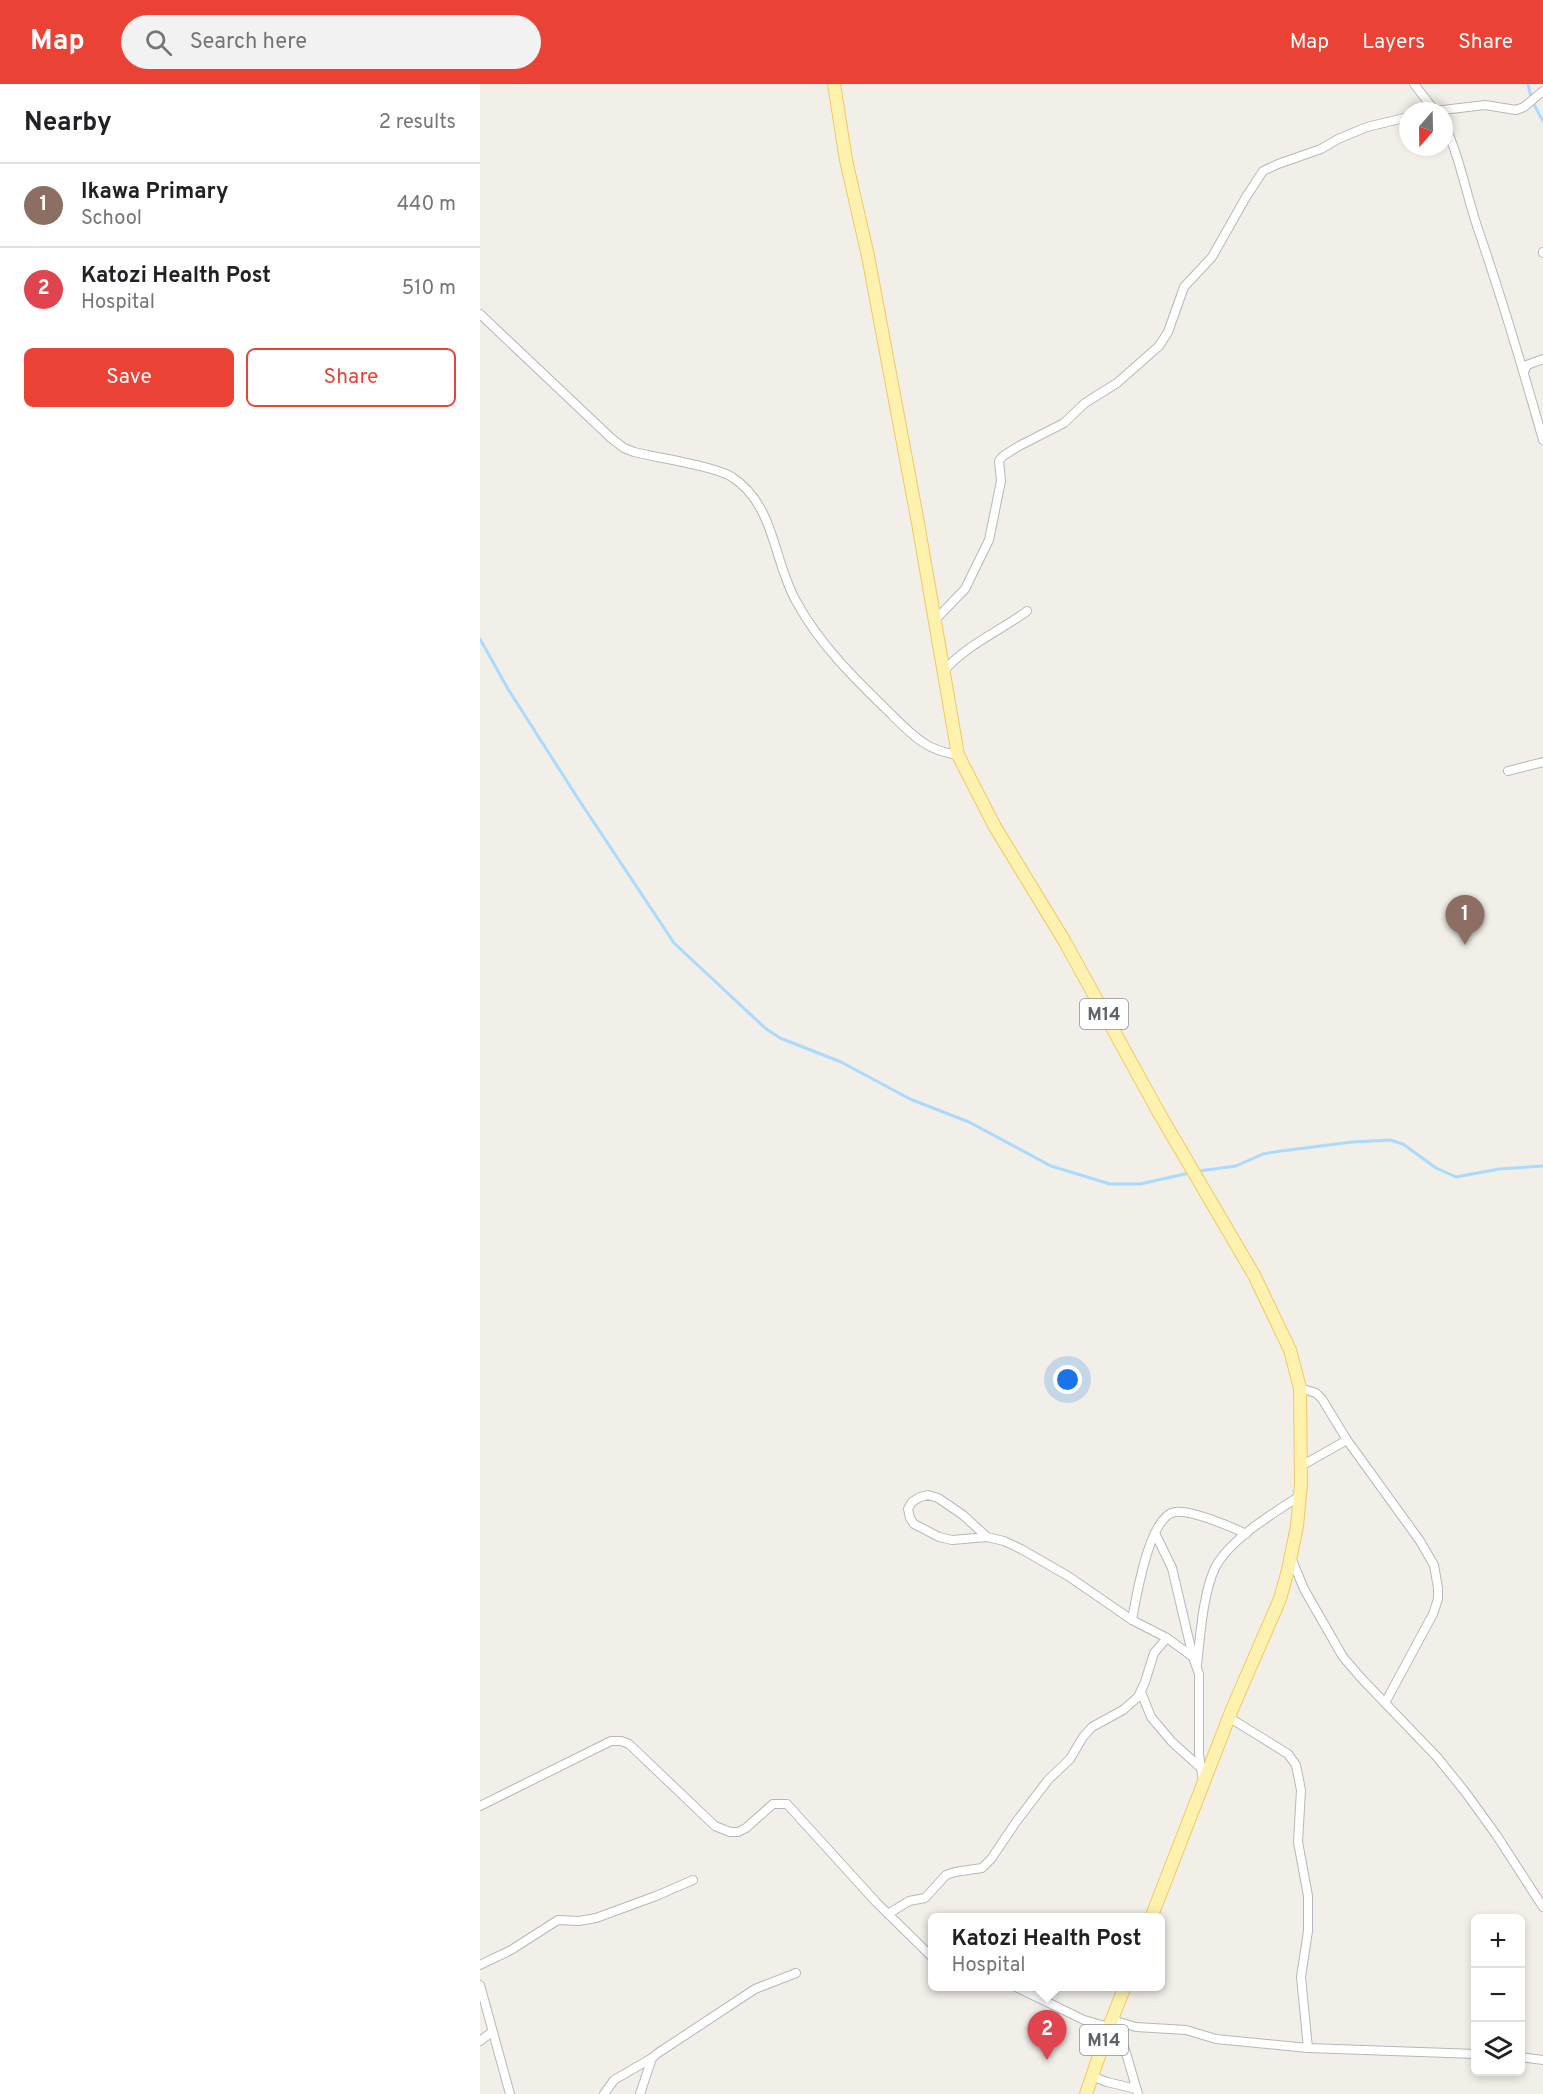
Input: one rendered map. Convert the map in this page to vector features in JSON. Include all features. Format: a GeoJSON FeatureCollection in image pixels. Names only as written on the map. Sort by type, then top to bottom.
{"type":"FeatureCollection","features":[{"type":"Feature","properties":{"kind":"main road","name":"M14"},"geometry":{"type":"LineString","coordinates":[[834,84],[846,160],[870,267],[958,755],[995,827],[1075,959],[1098,1004],[1254,1275],[1290,1350],[1300,1388],[1300,1496],[1297,1526],[1280,1599],[1204,1782],[1154,1913]]}},
{"type":"Feature","properties":{"kind":"main road","name":"M14"},"geometry":{"type":"LineString","coordinates":[[1086,2094],[1123,1991]]}},
{"type":"Feature","properties":{"kind":"street"},"geometry":{"type":"LineString","coordinates":[[1414,84],[1428,102]]}},
{"type":"Feature","properties":{"kind":"street"},"geometry":{"type":"LineString","coordinates":[[1453,109],[1485,105],[1516,110],[1524,107],[1543,91]]}},
{"type":"Feature","properties":{"kind":"street"},"geometry":{"type":"LineString","coordinates":[[935,620],[965,589],[989,540],[1001,481],[999,461],[1019,446],[1064,423],[1085,403],[1117,383],[1159,346],[1168,332],[1184,287],[1212,256],[1263,171],[1321,149],[1367,127],[1399,119]]}},
{"type":"Feature","properties":{"kind":"street"},"geometry":{"type":"LineString","coordinates":[[1453,149],[1491,261],[1502,305],[1515,338],[1543,440]]}},
{"type":"Feature","properties":{"kind":"street"},"geometry":{"type":"LineString","coordinates":[[480,314],[588,417],[624,448],[731,476],[746,489],[757,500],[765,515],[795,599],[818,636],[855,679],[923,743],[946,753],[958,755]]}},
{"type":"Feature","properties":{"kind":"street"},"geometry":{"type":"LineString","coordinates":[[1524,372],[1527,365],[1543,359]]}},
{"type":"Feature","properties":{"kind":"street"},"geometry":{"type":"LineString","coordinates":[[944,671],[958,656],[1027,611]]}},
{"type":"Feature","properties":{"kind":"street"},"geometry":{"type":"LineString","coordinates":[[1508,771],[1543,762]]}},
{"type":"Feature","properties":{"kind":"street"},"geometry":{"type":"LineString","coordinates":[[1300,1388],[1319,1395],[1347,1440],[1420,1540],[1434,1565],[1438,1599],[1433,1614],[1385,1703]]}},
{"type":"Feature","properties":{"kind":"street"},"geometry":{"type":"LineString","coordinates":[[1301,1466],[1347,1440]]}},
{"type":"Feature","properties":{"kind":"street"},"geometry":{"type":"LineString","coordinates":[[987,1537],[963,1515],[939,1498],[928,1495],[920,1497],[912,1502],[908,1509],[914,1524],[939,1537],[961,1540],[987,1537],[1004,1541],[1051,1566],[1132,1620],[1167,1638],[1195,1661]]}},
{"type":"Feature","properties":{"kind":"street"},"geometry":{"type":"LineString","coordinates":[[1195,1661],[1212,1575],[1220,1561],[1246,1534],[1300,1496]]}},
{"type":"Feature","properties":{"kind":"street"},"geometry":{"type":"LineString","coordinates":[[1132,1620],[1141,1575],[1155,1533],[1166,1516],[1178,1511],[1218,1522],[1246,1534]]}},
{"type":"Feature","properties":{"kind":"street"},"geometry":{"type":"LineString","coordinates":[[1155,1533],[1172,1568],[1195,1661],[1200,1690],[1198,1744],[1204,1782]]}},
{"type":"Feature","properties":{"kind":"street"},"geometry":{"type":"LineString","coordinates":[[1291,1553],[1300,1581],[1343,1657],[1437,1757],[1466,1792],[1543,1907]]}},
{"type":"Feature","properties":{"kind":"street"},"geometry":{"type":"LineString","coordinates":[[888,1914],[909,1901],[925,1898],[946,1875],[982,1868],[995,1856],[1016,1822],[1048,1780],[1070,1760],[1083,1737],[1098,1723],[1123,1710],[1138,1697],[1154,1653],[1167,1638]]}},
{"type":"Feature","properties":{"kind":"street"},"geometry":{"type":"LineString","coordinates":[[1141,1692],[1151,1717],[1184,1754],[1201,1768]]}},
{"type":"Feature","properties":{"kind":"street"},"geometry":{"type":"LineString","coordinates":[[1230,1718],[1288,1754],[1296,1765],[1299,1775],[1301,1790],[1298,1842],[1308,1896],[1308,1931],[1301,1977],[1308,2048]]}},
{"type":"Feature","properties":{"kind":"street"},"geometry":{"type":"LineString","coordinates":[[480,1806],[611,1741],[621,1741],[629,1744],[655,1767],[715,1826],[730,1832],[738,1832],[746,1828],[773,1804],[787,1804],[888,1914],[928,1953]]}},
{"type":"Feature","properties":{"kind":"street"},"geometry":{"type":"LineString","coordinates":[[480,1965],[511,1950],[558,1920],[579,1921],[596,1918],[693,1880]]}},
{"type":"Feature","properties":{"kind":"street"},"geometry":{"type":"LineString","coordinates":[[604,2094],[614,2080],[652,2058],[734,2001],[763,1985],[796,1973]]}},
{"type":"Feature","properties":{"kind":"street"},"geometry":{"type":"LineString","coordinates":[[480,1985],[510,2094]]}},
{"type":"Feature","properties":{"kind":"street"},"geometry":{"type":"LineString","coordinates":[[1024,1991],[1084,2020],[1136,2027],[1186,2030],[1216,2039],[1308,2048],[1471,2054]]}},
{"type":"Feature","properties":{"kind":"street"},"geometry":{"type":"LineString","coordinates":[[1113,2023],[1137,2092]]}},
{"type":"Feature","properties":{"kind":"street"},"geometry":{"type":"LineString","coordinates":[[480,2041],[492,2032]]}},
{"type":"Feature","properties":{"kind":"street"},"geometry":{"type":"LineString","coordinates":[[640,2094],[652,2058]]}},
{"type":"Feature","properties":{"kind":"street"},"geometry":{"type":"LineString","coordinates":[[1525,2058],[1543,2060]]}},
{"type":"Feature","properties":{"kind":"street"},"geometry":{"type":"LineString","coordinates":[[1091,2076],[1137,2092]]}},
{"type":"Feature","properties":{"kind":"waterway"},"geometry":{"type":"LineString","coordinates":[[1528,84],[1532,101],[1543,121]]}},
{"type":"Feature","properties":{"kind":"waterway"},"geometry":{"type":"LineString","coordinates":[[480,639],[508,689],[674,943],[765,1028],[780,1038],[841,1062],[910,1099],[969,1122],[1051,1166],[1110,1184],[1140,1184],[1189,1173]]}},
{"type":"Feature","properties":{"kind":"waterway"},"geometry":{"type":"LineString","coordinates":[[1199,1171],[1236,1166],[1263,1154],[1281,1151],[1352,1142],[1390,1140],[1403,1144],[1436,1168],[1456,1177],[1499,1169],[1543,1166]]}},
{"type":"Feature","properties":{"kind":"place","name":"Ikawa Primary"},"geometry":{"type":"Point","coordinates":[1465,945]}},
{"type":"Feature","properties":{"kind":"place","name":"Katozi Health Post"},"geometry":{"type":"Point","coordinates":[1047,2060]}}]}
